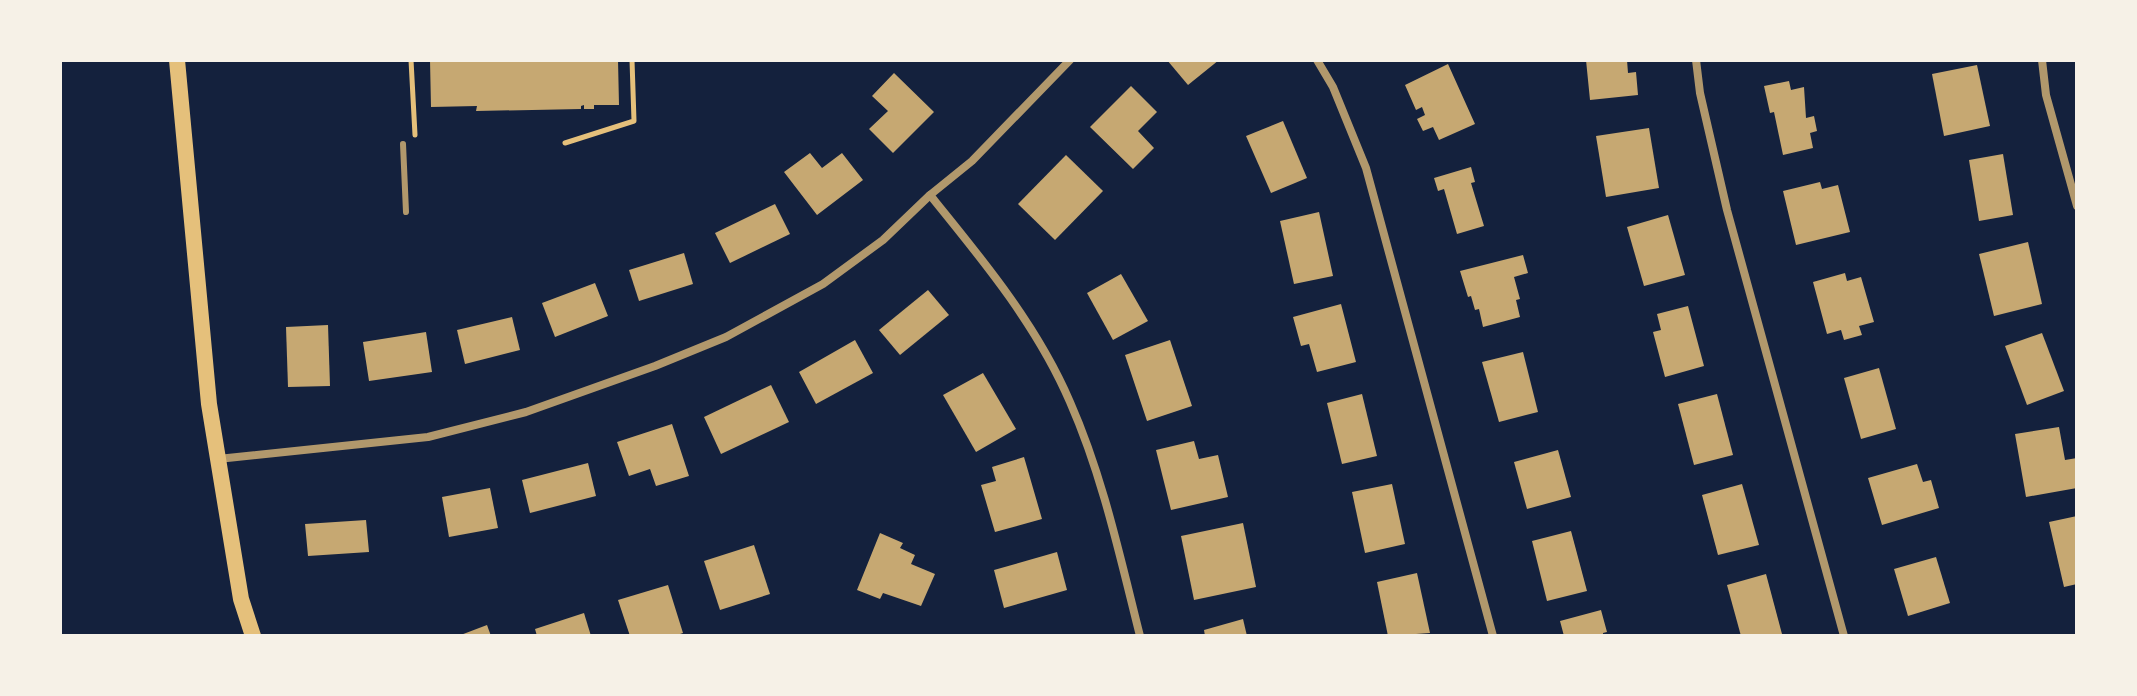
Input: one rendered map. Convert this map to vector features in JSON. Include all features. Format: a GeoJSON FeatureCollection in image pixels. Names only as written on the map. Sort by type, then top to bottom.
{"type":"FeatureCollection","features":[{"type":"Feature","properties":{"kind":"main road"},"geometry":{"type":"LineString","coordinates":[[177,60],[209,404],[241,599],[253,636]]}},
{"type":"Feature","properties":{"kind":"street"},"geometry":{"type":"LineString","coordinates":[[218,459],[428,437],[526,412],[726,337],[823,284],[883,240],[930,195],[972,161],[1070,60]]}},
{"type":"Feature","properties":{"kind":"street"},"geometry":{"type":"LineString","coordinates":[[1317,60],[1333,87],[1366,168],[1493,636]]}},
{"type":"Feature","properties":{"kind":"street"},"geometry":{"type":"LineString","coordinates":[[1696,60],[1700,93],[1727,210],[1844,636]]}},
{"type":"Feature","properties":{"kind":"street"},"geometry":{"type":"LineString","coordinates":[[2042,60],[2046,95],[2077,206]]}},
{"type":"Feature","properties":{"kind":"street"},"geometry":{"type":"LineString","coordinates":[[930,195],[1027,320],[1070,400],[1102,488],[1140,636]]}},
{"type":"Feature","properties":{"kind":"lane"},"geometry":{"type":"LineString","coordinates":[[403,144],[406,212]]}},
{"type":"Feature","properties":{"kind":"path"},"geometry":{"type":"LineString","coordinates":[[411,60],[416,144]]}},
{"type":"Feature","properties":{"kind":"path"},"geometry":{"type":"LineString","coordinates":[[565,143],[634,121],[632,60]]}},
{"type":"Feature","properties":{"kind":"building"},"geometry":{"type":"Polygon","coordinates":[[[430,60],[618,60],[619,105],[594,105],[594,109],[584,109],[584,105],[581,109],[476,111],[477,106],[431,107],[430,60]]]}},
{"type":"Feature","properties":{"kind":"building"},"geometry":{"type":"Polygon","coordinates":[[[1167,60],[1219,60],[1188,85],[1167,60]]]}},
{"type":"Feature","properties":{"kind":"building"},"geometry":{"type":"Polygon","coordinates":[[[1586,60],[1627,60],[1628,73],[1636,72],[1638,95],[1590,100],[1586,60]]]}},
{"type":"Feature","properties":{"kind":"building"},"geometry":{"type":"Polygon","coordinates":[[[1448,64],[1475,124],[1439,140],[1433,127],[1423,131],[1417,119],[1425,115],[1422,107],[1416,110],[1405,85],[1448,64]]]}},
{"type":"Feature","properties":{"kind":"building"},"geometry":{"type":"Polygon","coordinates":[[[1977,65],[1990,126],[1944,136],[1932,74],[1977,65]]]}},
{"type":"Feature","properties":{"kind":"building"},"geometry":{"type":"Polygon","coordinates":[[[894,73],[934,112],[893,153],[869,129],[888,111],[872,96],[894,73]]]}},
{"type":"Feature","properties":{"kind":"building"},"geometry":{"type":"Polygon","coordinates":[[[1789,81],[1791,90],[1804,87],[1806,118],[1814,116],[1817,131],[1810,133],[1813,148],[1783,155],[1774,112],[1770,113],[1764,86],[1789,81]]]}},
{"type":"Feature","properties":{"kind":"building"},"geometry":{"type":"Polygon","coordinates":[[[1131,86],[1157,112],[1138,131],[1154,148],[1133,169],[1090,127],[1131,86]]]}},
{"type":"Feature","properties":{"kind":"building"},"geometry":{"type":"Polygon","coordinates":[[[1283,121],[1307,178],[1271,193],[1246,136],[1283,121]]]}},
{"type":"Feature","properties":{"kind":"building"},"geometry":{"type":"Polygon","coordinates":[[[1649,128],[1659,188],[1606,197],[1596,136],[1649,128]]]}},
{"type":"Feature","properties":{"kind":"building"},"geometry":{"type":"Polygon","coordinates":[[[810,153],[822,168],[842,153],[863,180],[817,215],[784,172],[810,153]]]}},
{"type":"Feature","properties":{"kind":"building"},"geometry":{"type":"Polygon","coordinates":[[[2003,154],[2013,215],[1979,221],[1969,160],[2003,154]]]}},
{"type":"Feature","properties":{"kind":"building"},"geometry":{"type":"Polygon","coordinates":[[[1066,155],[1103,191],[1055,240],[1018,204],[1066,155]]]}},
{"type":"Feature","properties":{"kind":"building"},"geometry":{"type":"Polygon","coordinates":[[[1471,167],[1475,182],[1471,183],[1484,226],[1457,234],[1444,189],[1438,191],[1434,178],[1471,167]]]}},
{"type":"Feature","properties":{"kind":"building"},"geometry":{"type":"Polygon","coordinates":[[[1820,182],[1822,189],[1838,185],[1850,232],[1796,245],[1783,191],[1820,182]]]}},
{"type":"Feature","properties":{"kind":"building"},"geometry":{"type":"Polygon","coordinates":[[[775,204],[790,234],[730,263],[715,233],[775,204]]]}},
{"type":"Feature","properties":{"kind":"building"},"geometry":{"type":"Polygon","coordinates":[[[1319,212],[1333,276],[1294,284],[1280,221],[1319,212]]]}},
{"type":"Feature","properties":{"kind":"building"},"geometry":{"type":"Polygon","coordinates":[[[1668,215],[1685,275],[1644,286],[1627,227],[1668,215]]]}},
{"type":"Feature","properties":{"kind":"building"},"geometry":{"type":"Polygon","coordinates":[[[2028,242],[2042,304],[1994,316],[1979,254],[2028,242]]]}},
{"type":"Feature","properties":{"kind":"building"},"geometry":{"type":"Polygon","coordinates":[[[684,253],[693,284],[639,301],[629,270],[684,253]]]}},
{"type":"Feature","properties":{"kind":"building"},"geometry":{"type":"Polygon","coordinates":[[[1523,255],[1528,273],[1514,277],[1520,299],[1516,300],[1520,317],[1483,327],[1479,309],[1475,310],[1471,296],[1468,297],[1460,271],[1523,255]]]}},
{"type":"Feature","properties":{"kind":"building"},"geometry":{"type":"Polygon","coordinates":[[[1845,273],[1847,281],[1861,277],[1874,322],[1859,326],[1862,335],[1844,340],[1841,330],[1827,334],[1813,282],[1845,273]]]}},
{"type":"Feature","properties":{"kind":"building"},"geometry":{"type":"Polygon","coordinates":[[[1121,274],[1148,321],[1113,340],[1087,293],[1121,274]]]}},
{"type":"Feature","properties":{"kind":"building"},"geometry":{"type":"Polygon","coordinates":[[[595,283],[608,316],[555,337],[542,303],[595,283]]]}},
{"type":"Feature","properties":{"kind":"building"},"geometry":{"type":"Polygon","coordinates":[[[928,290],[949,315],[900,355],[879,330],[928,290]]]}},
{"type":"Feature","properties":{"kind":"building"},"geometry":{"type":"Polygon","coordinates":[[[1341,304],[1356,362],[1317,372],[1309,344],[1301,346],[1293,317],[1341,304]]]}},
{"type":"Feature","properties":{"kind":"building"},"geometry":{"type":"Polygon","coordinates":[[[1688,306],[1704,366],[1665,377],[1653,332],[1661,330],[1657,314],[1688,306]]]}},
{"type":"Feature","properties":{"kind":"building"},"geometry":{"type":"Polygon","coordinates":[[[512,317],[520,350],[465,364],[457,330],[512,317]]]}},
{"type":"Feature","properties":{"kind":"building"},"geometry":{"type":"Polygon","coordinates":[[[328,325],[330,386],[288,387],[286,327],[328,325]]]}},
{"type":"Feature","properties":{"kind":"building"},"geometry":{"type":"Polygon","coordinates":[[[426,332],[432,372],[369,381],[363,342],[426,332]]]}},
{"type":"Feature","properties":{"kind":"building"},"geometry":{"type":"Polygon","coordinates":[[[2042,333],[2064,391],[2027,405],[2005,346],[2042,333]]]}},
{"type":"Feature","properties":{"kind":"building"},"geometry":{"type":"Polygon","coordinates":[[[855,340],[873,373],[816,404],[799,372],[855,340]]]}},
{"type":"Feature","properties":{"kind":"building"},"geometry":{"type":"Polygon","coordinates":[[[1170,340],[1192,406],[1147,421],[1125,355],[1170,340]]]}},
{"type":"Feature","properties":{"kind":"building"},"geometry":{"type":"Polygon","coordinates":[[[1523,352],[1538,412],[1499,422],[1482,362],[1523,352]]]}},
{"type":"Feature","properties":{"kind":"building"},"geometry":{"type":"Polygon","coordinates":[[[1879,368],[1896,429],[1861,439],[1844,378],[1879,368]]]}},
{"type":"Feature","properties":{"kind":"building"},"geometry":{"type":"Polygon","coordinates":[[[983,373],[1016,429],[976,452],[943,395],[983,373]]]}},
{"type":"Feature","properties":{"kind":"building"},"geometry":{"type":"Polygon","coordinates":[[[771,385],[789,422],[721,454],[704,417],[771,385]]]}},
{"type":"Feature","properties":{"kind":"building"},"geometry":{"type":"Polygon","coordinates":[[[1362,394],[1377,456],[1342,464],[1327,403],[1362,394]]]}},
{"type":"Feature","properties":{"kind":"building"},"geometry":{"type":"Polygon","coordinates":[[[1717,394],[1733,455],[1694,465],[1678,404],[1717,394]]]}},
{"type":"Feature","properties":{"kind":"building"},"geometry":{"type":"Polygon","coordinates":[[[672,424],[689,476],[656,486],[650,469],[629,476],[617,442],[672,424]]]}},
{"type":"Feature","properties":{"kind":"building"},"geometry":{"type":"Polygon","coordinates":[[[2059,427],[2065,460],[2077,458],[2077,488],[2026,497],[2015,434],[2059,427]]]}},
{"type":"Feature","properties":{"kind":"building"},"geometry":{"type":"Polygon","coordinates":[[[1194,441],[1199,459],[1218,455],[1228,497],[1171,510],[1156,450],[1194,441]]]}},
{"type":"Feature","properties":{"kind":"building"},"geometry":{"type":"Polygon","coordinates":[[[1558,450],[1571,497],[1527,509],[1514,462],[1558,450]]]}},
{"type":"Feature","properties":{"kind":"building"},"geometry":{"type":"Polygon","coordinates":[[[1024,457],[1042,519],[995,532],[981,485],[996,481],[992,467],[1024,457]]]}},
{"type":"Feature","properties":{"kind":"building"},"geometry":{"type":"Polygon","coordinates":[[[588,463],[596,496],[530,513],[522,480],[588,463]]]}},
{"type":"Feature","properties":{"kind":"building"},"geometry":{"type":"Polygon","coordinates":[[[1917,464],[1923,482],[1931,480],[1939,508],[1882,525],[1868,478],[1917,464]]]}},
{"type":"Feature","properties":{"kind":"building"},"geometry":{"type":"Polygon","coordinates":[[[1392,484],[1405,544],[1365,553],[1352,492],[1392,484]]]}},
{"type":"Feature","properties":{"kind":"building"},"geometry":{"type":"Polygon","coordinates":[[[1742,484],[1759,545],[1718,555],[1702,495],[1742,484]]]}},
{"type":"Feature","properties":{"kind":"building"},"geometry":{"type":"Polygon","coordinates":[[[490,488],[498,528],[449,537],[442,497],[490,488]]]}},
{"type":"Feature","properties":{"kind":"building"},"geometry":{"type":"Polygon","coordinates":[[[2077,516],[2077,584],[2064,587],[2049,522],[2077,516]]]}},
{"type":"Feature","properties":{"kind":"building"},"geometry":{"type":"Polygon","coordinates":[[[366,520],[369,552],[308,556],[305,524],[366,520]]]}},
{"type":"Feature","properties":{"kind":"building"},"geometry":{"type":"Polygon","coordinates":[[[1243,523],[1256,587],[1194,600],[1181,536],[1243,523]]]}},
{"type":"Feature","properties":{"kind":"building"},"geometry":{"type":"Polygon","coordinates":[[[1571,531],[1587,591],[1547,601],[1532,541],[1571,531]]]}},
{"type":"Feature","properties":{"kind":"building"},"geometry":{"type":"Polygon","coordinates":[[[880,533],[903,543],[900,548],[915,555],[911,564],[935,574],[921,606],[883,593],[880,599],[857,590],[880,533]]]}},
{"type":"Feature","properties":{"kind":"building"},"geometry":{"type":"Polygon","coordinates":[[[754,545],[770,594],[720,610],[704,561],[754,545]]]}},
{"type":"Feature","properties":{"kind":"building"},"geometry":{"type":"Polygon","coordinates":[[[1057,552],[1067,590],[1004,608],[994,570],[1057,552]]]}},
{"type":"Feature","properties":{"kind":"building"},"geometry":{"type":"Polygon","coordinates":[[[1936,557],[1950,603],[1908,616],[1894,569],[1936,557]]]}},
{"type":"Feature","properties":{"kind":"building"},"geometry":{"type":"Polygon","coordinates":[[[1417,573],[1430,633],[1388,636],[1377,582],[1417,573]]]}},
{"type":"Feature","properties":{"kind":"building"},"geometry":{"type":"Polygon","coordinates":[[[1766,574],[1782,634],[1741,636],[1727,585],[1766,574]]]}},
{"type":"Feature","properties":{"kind":"building"},"geometry":{"type":"Polygon","coordinates":[[[668,585],[683,633],[674,636],[630,636],[618,600],[668,585]]]}},
{"type":"Feature","properties":{"kind":"building"},"geometry":{"type":"Polygon","coordinates":[[[1601,610],[1607,632],[1603,636],[1564,636],[1560,621],[1601,610]]]}},
{"type":"Feature","properties":{"kind":"building"},"geometry":{"type":"Polygon","coordinates":[[[584,613],[591,636],[537,636],[535,629],[584,613]]]}},
{"type":"Feature","properties":{"kind":"building"},"geometry":{"type":"Polygon","coordinates":[[[1243,619],[1247,636],[1205,636],[1204,630],[1243,619]]]}},
{"type":"Feature","properties":{"kind":"building"},"geometry":{"type":"Polygon","coordinates":[[[487,625],[491,636],[458,636],[487,625]]]}}]}
